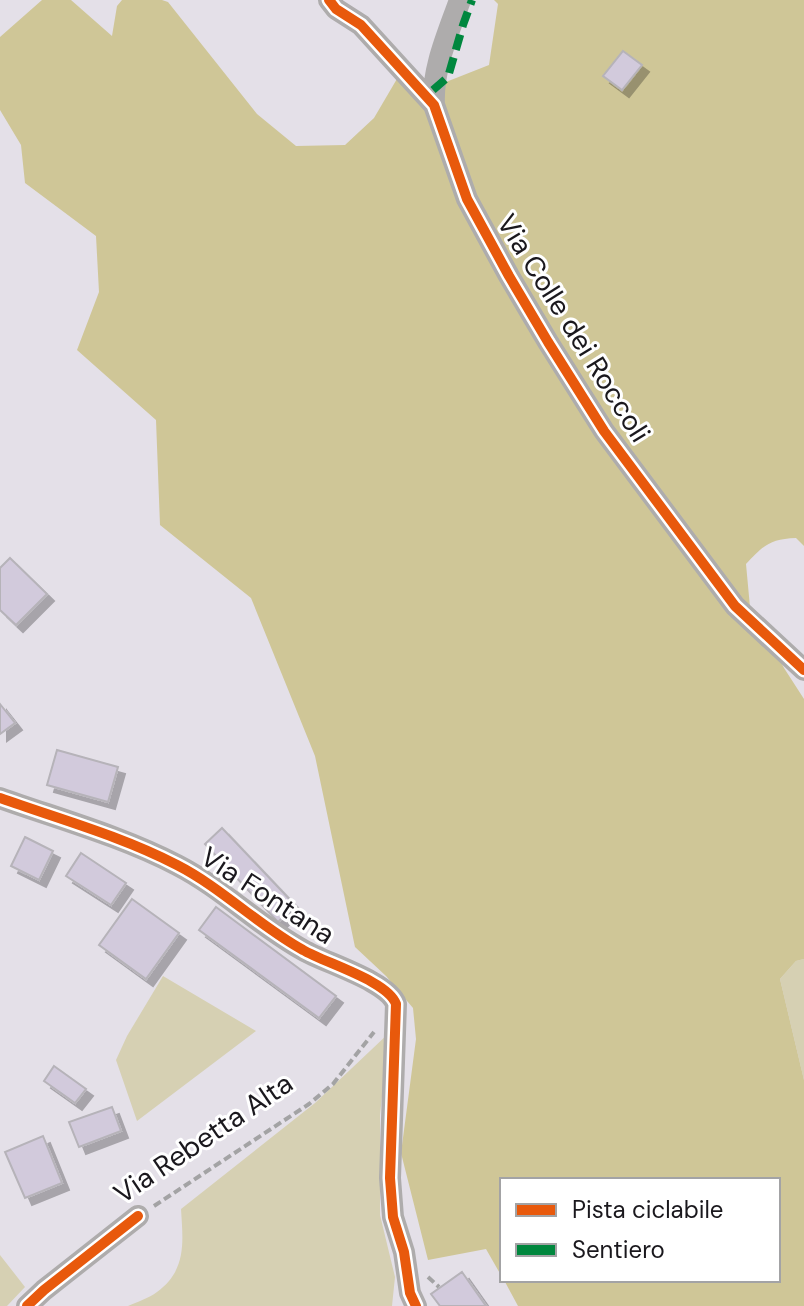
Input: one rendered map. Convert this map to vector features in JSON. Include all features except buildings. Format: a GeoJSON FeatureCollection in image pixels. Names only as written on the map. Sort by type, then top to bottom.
{"type":"FeatureCollection","features":[{"type":"Feature","properties":{"kind":"street","name":"Via Colle dei Roccoli"},"geometry":{"type":"LineString","coordinates":[[329,0],[336,9],[361,25],[434,105],[467,199],[525,303],[604,431],[735,606],[804,670]]}},
{"type":"Feature","properties":{"kind":"street"},"geometry":{"type":"LineString","coordinates":[[434,105],[433,90],[442,49],[460,0]]}},
{"type":"Feature","properties":{"kind":"street","name":"Via Fontana"},"geometry":{"type":"LineString","coordinates":[[0,798],[128,843],[179,866],[304,951],[382,987],[396,1004]]}},
{"type":"Feature","properties":{"kind":"street"},"geometry":{"type":"LineString","coordinates":[[396,1004],[390,1178],[393,1217],[404,1252],[410,1293],[416,1306]]}},
{"type":"Feature","properties":{"kind":"street","name":"Via Rebetta Alta"},"geometry":{"type":"LineString","coordinates":[[27,1306],[138,1216]]}},
{"type":"Feature","properties":{"kind":"shaded area"},"geometry":{"type":"Polygon","coordinates":[[[42,0],[71,0],[112,36],[117,6],[122,0],[162,0],[168,2],[257,114],[296,146],[345,145],[374,118],[401,72],[418,93],[489,65],[498,4],[494,0],[804,0],[804,546],[796,538],[780,540],[763,548],[746,564],[751,618],[770,641],[804,699],[804,959],[796,961],[780,979],[804,1080],[804,1306],[518,1306],[505,1282],[780,1282],[780,1178],[500,1178],[500,1274],[486,1249],[428,1260],[401,1153],[416,1039],[413,1008],[386,976],[355,947],[315,756],[251,598],[160,525],[156,420],[77,350],[99,292],[96,236],[25,183],[21,145],[0,110],[0,37],[42,0]]]}},
{"type":"Feature","properties":{"kind":"shaded area"},"geometry":{"type":"Polygon","coordinates":[[[804,959],[804,1080],[780,979],[796,961],[804,959]]]}},
{"type":"Feature","properties":{"kind":"shaded area"},"geometry":{"type":"Polygon","coordinates":[[[163,976],[256,1031],[137,1121],[116,1060],[163,976]]]}},
{"type":"Feature","properties":{"kind":"shaded area"},"geometry":{"type":"Polygon","coordinates":[[[389,1033],[380,1115],[380,1215],[395,1277],[392,1306],[128,1306],[157,1292],[174,1274],[181,1255],[181,1209],[315,1103],[389,1033]]]}},
{"type":"Feature","properties":{"kind":"shaded area"},"geometry":{"type":"Polygon","coordinates":[[[0,1255],[25,1287],[7,1306],[0,1306],[0,1255]]]}},
{"type":"Feature","properties":{"kind":"marked path"},"geometry":{"type":"LineString","coordinates":[[433,90],[448,77],[472,0]]}},
{"type":"Feature","properties":{"kind":"cycle path"},"geometry":{"type":"LineString","coordinates":[[329,0],[336,9],[361,25],[434,105],[467,199],[509,276],[604,431],[735,606],[804,670]]}},
{"type":"Feature","properties":{"kind":"cycle path"},"geometry":{"type":"LineString","coordinates":[[0,798],[112,837],[177,865],[287,940],[369,980],[391,996],[396,1004],[390,1178],[393,1217],[404,1252],[410,1293],[416,1306]]}},
{"type":"Feature","properties":{"kind":"cycle path"},"geometry":{"type":"LineString","coordinates":[[27,1306],[138,1216]]}}]}
